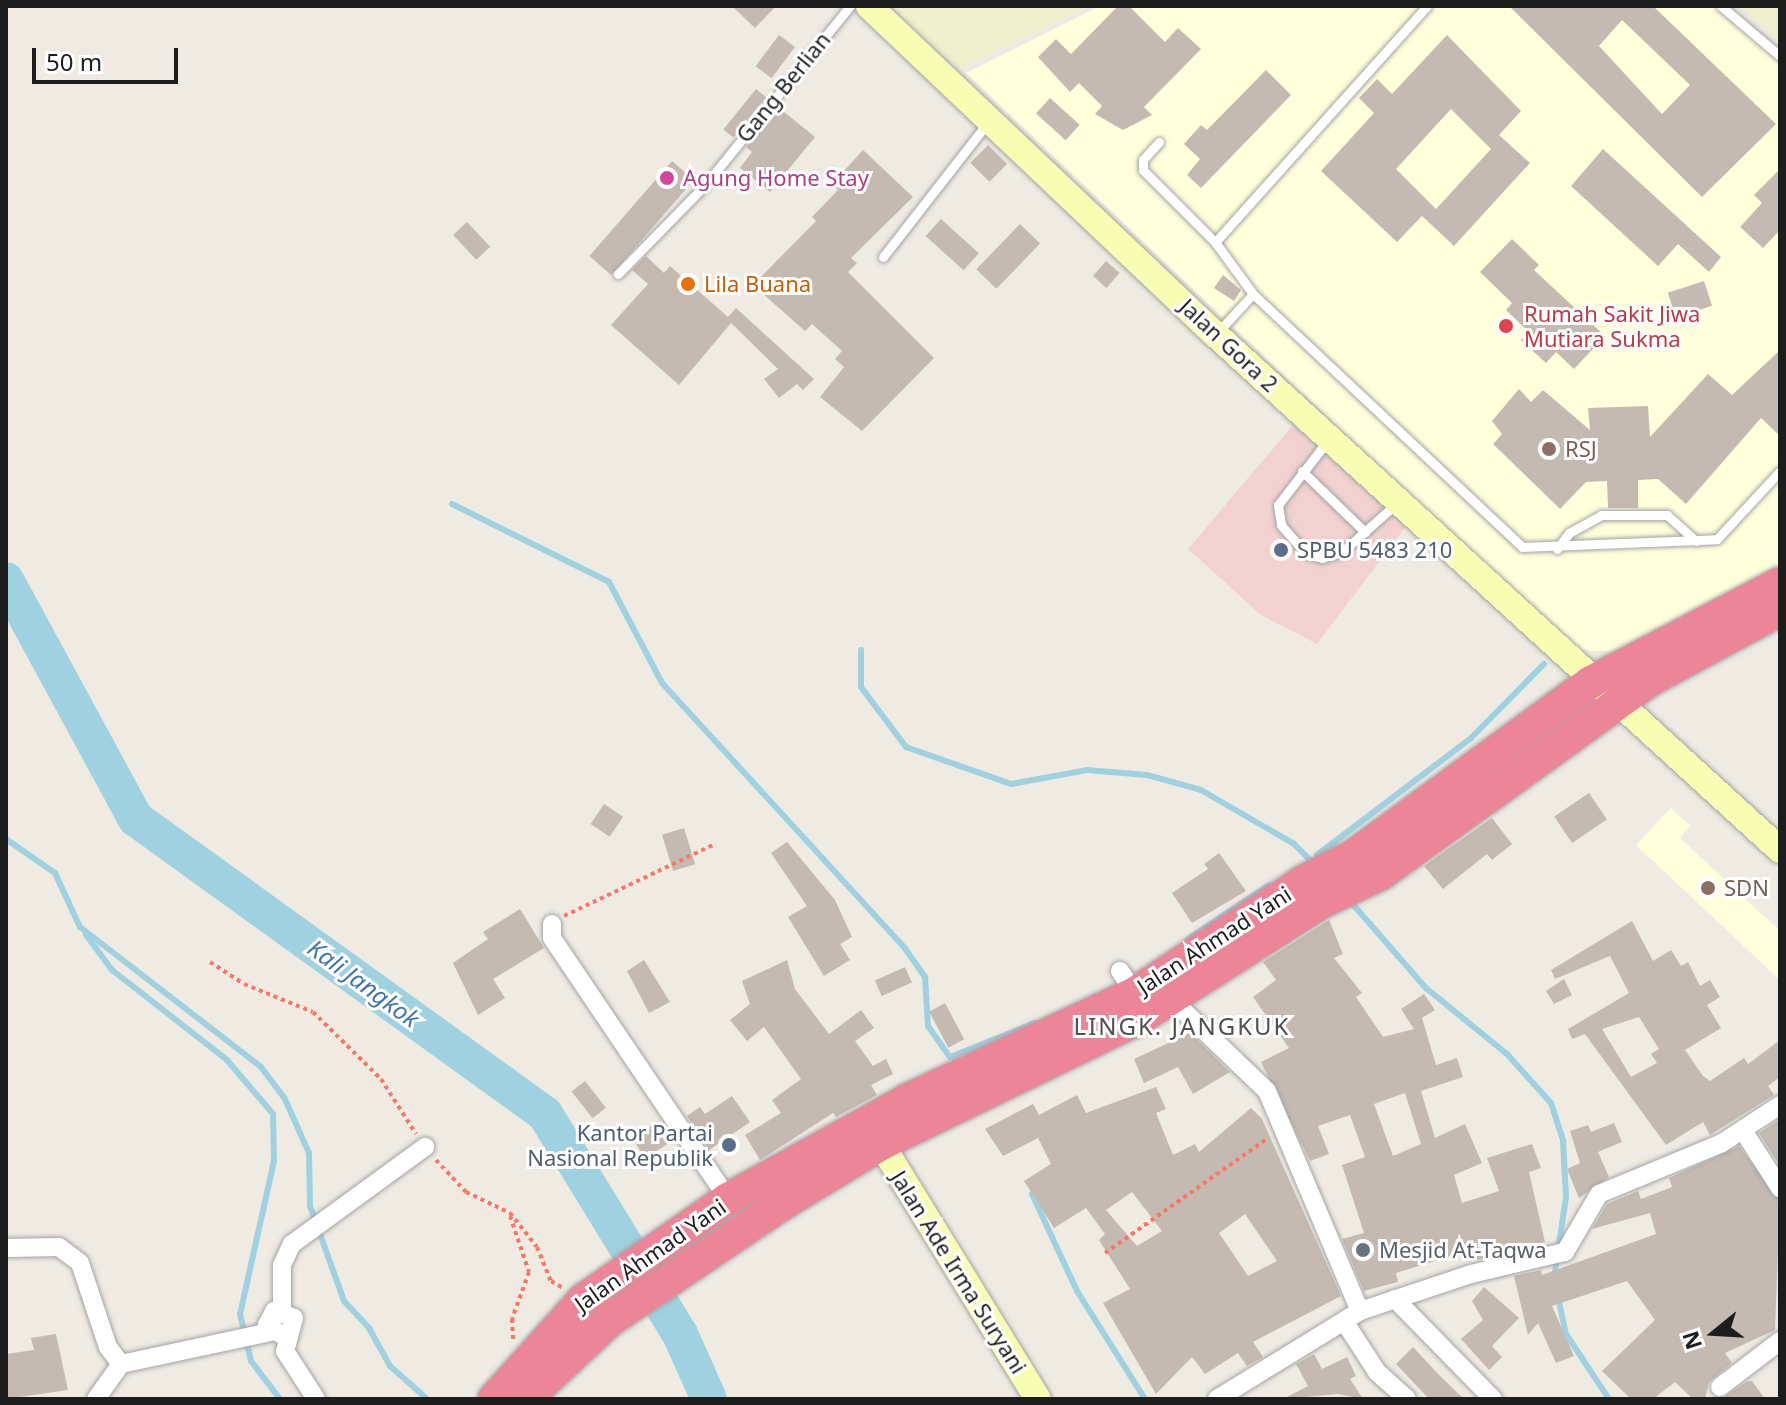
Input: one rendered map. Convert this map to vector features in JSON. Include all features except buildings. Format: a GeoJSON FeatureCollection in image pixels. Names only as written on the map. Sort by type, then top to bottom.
{"type":"FeatureCollection","features":[{"type":"Feature","properties":{"kind":"highway","name":"Jalan Ahmad Yani"},"geometry":{"type":"LineString","coordinates":[[1313,891],[1356,854],[1391,853],[1591,682],[1780,583]]}},
{"type":"Feature","properties":{"kind":"highway"},"geometry":{"type":"LineString","coordinates":[[526,1399],[609,1321],[739,1233],[881,1144],[1096,1042],[1170,998],[1267,920],[1313,891],[1391,853],[1618,702],[1780,610]]}},
{"type":"Feature","properties":{"kind":"highway","name":"Jalan Ahmad Yani"},"geometry":{"type":"LineString","coordinates":[[494,1399],[521,1361],[583,1300],[719,1205],[907,1100],[1128,983],[1267,920]]}},
{"type":"Feature","properties":{"kind":"street","name":"Jalan Gora 2"},"geometry":{"type":"LineString","coordinates":[[869,6],[1215,334],[1401,500],[1591,682],[1618,702],[1780,850]]}},
{"type":"Feature","properties":{"kind":"street"},"geometry":{"type":"LineString","coordinates":[[552,924],[552,938],[719,1205]]}},
{"type":"Feature","properties":{"kind":"street"},"geometry":{"type":"LineString","coordinates":[[1170,998],[1252,1071],[1283,1127],[1352,1316],[1377,1372],[1407,1399]]}},
{"type":"Feature","properties":{"kind":"street"},"geometry":{"type":"LineString","coordinates":[[1217,1399],[1352,1316],[1395,1299],[1565,1252],[1599,1194],[1744,1132],[1780,1105]]}},
{"type":"Feature","properties":{"kind":"street"},"geometry":{"type":"LineString","coordinates":[[1744,1132],[1780,1188]]}},
{"type":"Feature","properties":{"kind":"street","name":"Jalan Ade Irma Suryani"},"geometry":{"type":"LineString","coordinates":[[881,1144],[1038,1399]]}},
{"type":"Feature","properties":{"kind":"street"},"geometry":{"type":"LineString","coordinates":[[96,1399],[121,1364],[278,1334],[295,1326],[282,1309],[282,1265],[300,1236],[425,1147]]}},
{"type":"Feature","properties":{"kind":"street"},"geometry":{"type":"LineString","coordinates":[[6,1248],[59,1247],[80,1263],[108,1347],[121,1364]]}},
{"type":"Feature","properties":{"kind":"street"},"geometry":{"type":"LineString","coordinates":[[1395,1299],[1493,1399]]}},
{"type":"Feature","properties":{"kind":"street"},"geometry":{"type":"LineString","coordinates":[[278,1334],[290,1365],[316,1399]]}},
{"type":"Feature","properties":{"kind":"street"},"geometry":{"type":"LineString","coordinates":[[1720,1387],[1780,1341]]}},
{"type":"Feature","properties":{"kind":"lane","name":"Gang Berlian"},"geometry":{"type":"LineString","coordinates":[[618,274],[705,185],[850,6]]}},
{"type":"Feature","properties":{"kind":"lane"},"geometry":{"type":"LineString","coordinates":[[1215,242],[1427,6]]}},
{"type":"Feature","properties":{"kind":"lane"},"geometry":{"type":"LineString","coordinates":[[1721,6],[1780,56]]}},
{"type":"Feature","properties":{"kind":"lane"},"geometry":{"type":"LineString","coordinates":[[883,257],[989,121]]}},
{"type":"Feature","properties":{"kind":"lane"},"geometry":{"type":"LineString","coordinates":[[1159,142],[1143,160],[1143,170],[1215,242],[1253,294],[1511,542],[1557,549],[1696,541],[1730,532],[1780,471]]}},
{"type":"Feature","properties":{"kind":"lane"},"geometry":{"type":"LineString","coordinates":[[1215,334],[1253,294]]}},
{"type":"Feature","properties":{"kind":"lane"},"geometry":{"type":"LineString","coordinates":[[1330,437],[1278,505],[1281,525],[1305,553],[1322,558],[1343,551],[1401,500]]}},
{"type":"Feature","properties":{"kind":"lane"},"geometry":{"type":"LineString","coordinates":[[1302,471],[1365,532]]}},
{"type":"Feature","properties":{"kind":"lane"},"geometry":{"type":"LineString","coordinates":[[1557,549],[1569,533],[1601,515],[1667,515],[1696,541]]}},
{"type":"Feature","properties":{"kind":"path"},"geometry":{"type":"LineString","coordinates":[[552,924],[713,845]]}},
{"type":"Feature","properties":{"kind":"path"},"geometry":{"type":"LineString","coordinates":[[210,962],[244,984],[313,1012],[381,1079],[425,1147],[466,1192],[510,1213],[537,1247],[551,1281],[583,1300]]}},
{"type":"Feature","properties":{"kind":"path"},"geometry":{"type":"LineString","coordinates":[[1105,1253],[1283,1127]]}},
{"type":"Feature","properties":{"kind":"path"},"geometry":{"type":"LineString","coordinates":[[510,1213],[529,1272],[512,1319],[521,1361]]}},
{"type":"Feature","properties":{"kind":"shaded area"},"geometry":{"type":"Polygon","coordinates":[[[888,6],[1088,6],[959,69],[888,6]]]}},
{"type":"Feature","properties":{"kind":"shaded area","name":"Rumah Sakit Jiwa Mutiara Sukma"},"geometry":{"type":"Polygon","coordinates":[[[1100,6],[1726,6],[1780,53],[1780,579],[1639,652],[1572,650],[966,73],[1100,6]]]}},
{"type":"Feature","properties":{"kind":"shaded area"},"geometry":{"type":"Polygon","coordinates":[[[1741,6],[1780,6],[1780,41],[1741,6]]]}},
{"type":"Feature","properties":{"kind":"shaded area"},"geometry":{"type":"Polygon","coordinates":[[[1293,425],[1407,525],[1317,644],[1261,615],[1188,549],[1293,425]]]}},
{"type":"Feature","properties":{"kind":"shaded area","name":"SDN"},"geometry":{"type":"Polygon","coordinates":[[[1671,808],[1690,826],[1680,838],[1780,931],[1780,980],[1636,845],[1671,808]]]}},
{"type":"Feature","properties":{"kind":"waterway"},"geometry":{"type":"LineString","coordinates":[[452,504],[609,582],[662,683],[904,947],[925,977],[928,1026],[950,1057],[1035,1023]]}},
{"type":"Feature","properties":{"kind":"waterway","name":"Kali Jangkok"},"geometry":{"type":"LineString","coordinates":[[6,580],[136,819],[545,1114],[680,1334],[709,1399]]}},
{"type":"Feature","properties":{"kind":"waterway"},"geometry":{"type":"LineString","coordinates":[[861,650],[861,687],[906,747],[1011,784],[1087,770],[1147,775],[1201,790],[1294,844],[1314,864]]}},
{"type":"Feature","properties":{"kind":"waterway"},"geometry":{"type":"LineString","coordinates":[[1317,855],[1471,738],[1544,664]]}},
{"type":"Feature","properties":{"kind":"waterway"},"geometry":{"type":"LineString","coordinates":[[6,839],[55,873],[80,927],[261,1067],[284,1097],[309,1153],[310,1206],[344,1301],[369,1328],[390,1366],[427,1399]]}},
{"type":"Feature","properties":{"kind":"waterway"},"geometry":{"type":"LineString","coordinates":[[1188,939],[1269,885]]}},
{"type":"Feature","properties":{"kind":"waterway"},"geometry":{"type":"LineString","coordinates":[[1350,901],[1426,988],[1507,1054],[1551,1103],[1563,1141],[1566,1197],[1554,1278]]}},
{"type":"Feature","properties":{"kind":"waterway"},"geometry":{"type":"LineString","coordinates":[[86,935],[112,970],[227,1060],[273,1114],[274,1161],[240,1314],[251,1361],[280,1399]]}},
{"type":"Feature","properties":{"kind":"waterway"},"geometry":{"type":"LineString","coordinates":[[1032,1194],[1077,1291],[1145,1399]]}},
{"type":"Feature","properties":{"kind":"waterway"},"geometry":{"type":"LineString","coordinates":[[1558,1297],[1566,1334],[1609,1399]]}},
{"type":"Feature","properties":{"kind":"place","name":"Agung Home Stay"},"geometry":{"type":"Point","coordinates":[667,178]}},
{"type":"Feature","properties":{"kind":"place","name":"Lila Buana"},"geometry":{"type":"Point","coordinates":[688,284]}},
{"type":"Feature","properties":{"kind":"place","name":"Rumah Sakit Jiwa Mutiara Sukma"},"geometry":{"type":"Point","coordinates":[1506,326]}},
{"type":"Feature","properties":{"kind":"place","name":"RSJ"},"geometry":{"type":"Point","coordinates":[1549,449]}},
{"type":"Feature","properties":{"kind":"place","name":"SPBU 5483 210"},"geometry":{"type":"Point","coordinates":[1281,550]}},
{"type":"Feature","properties":{"kind":"place","name":"SDN"},"geometry":{"type":"Point","coordinates":[1708,888]}},
{"type":"Feature","properties":{"kind":"place","name":"Kantor Partai Nasional Republik"},"geometry":{"type":"Point","coordinates":[729,1145]}},
{"type":"Feature","properties":{"kind":"place","name":"Mesjid At-Taqwa"},"geometry":{"type":"Point","coordinates":[1363,1250]}},
{"type":"Feature","properties":{"kind":"district","name":"LINGK. JANGKUK"},"geometry":{"type":"Point","coordinates":[1182,1026]}}]}
